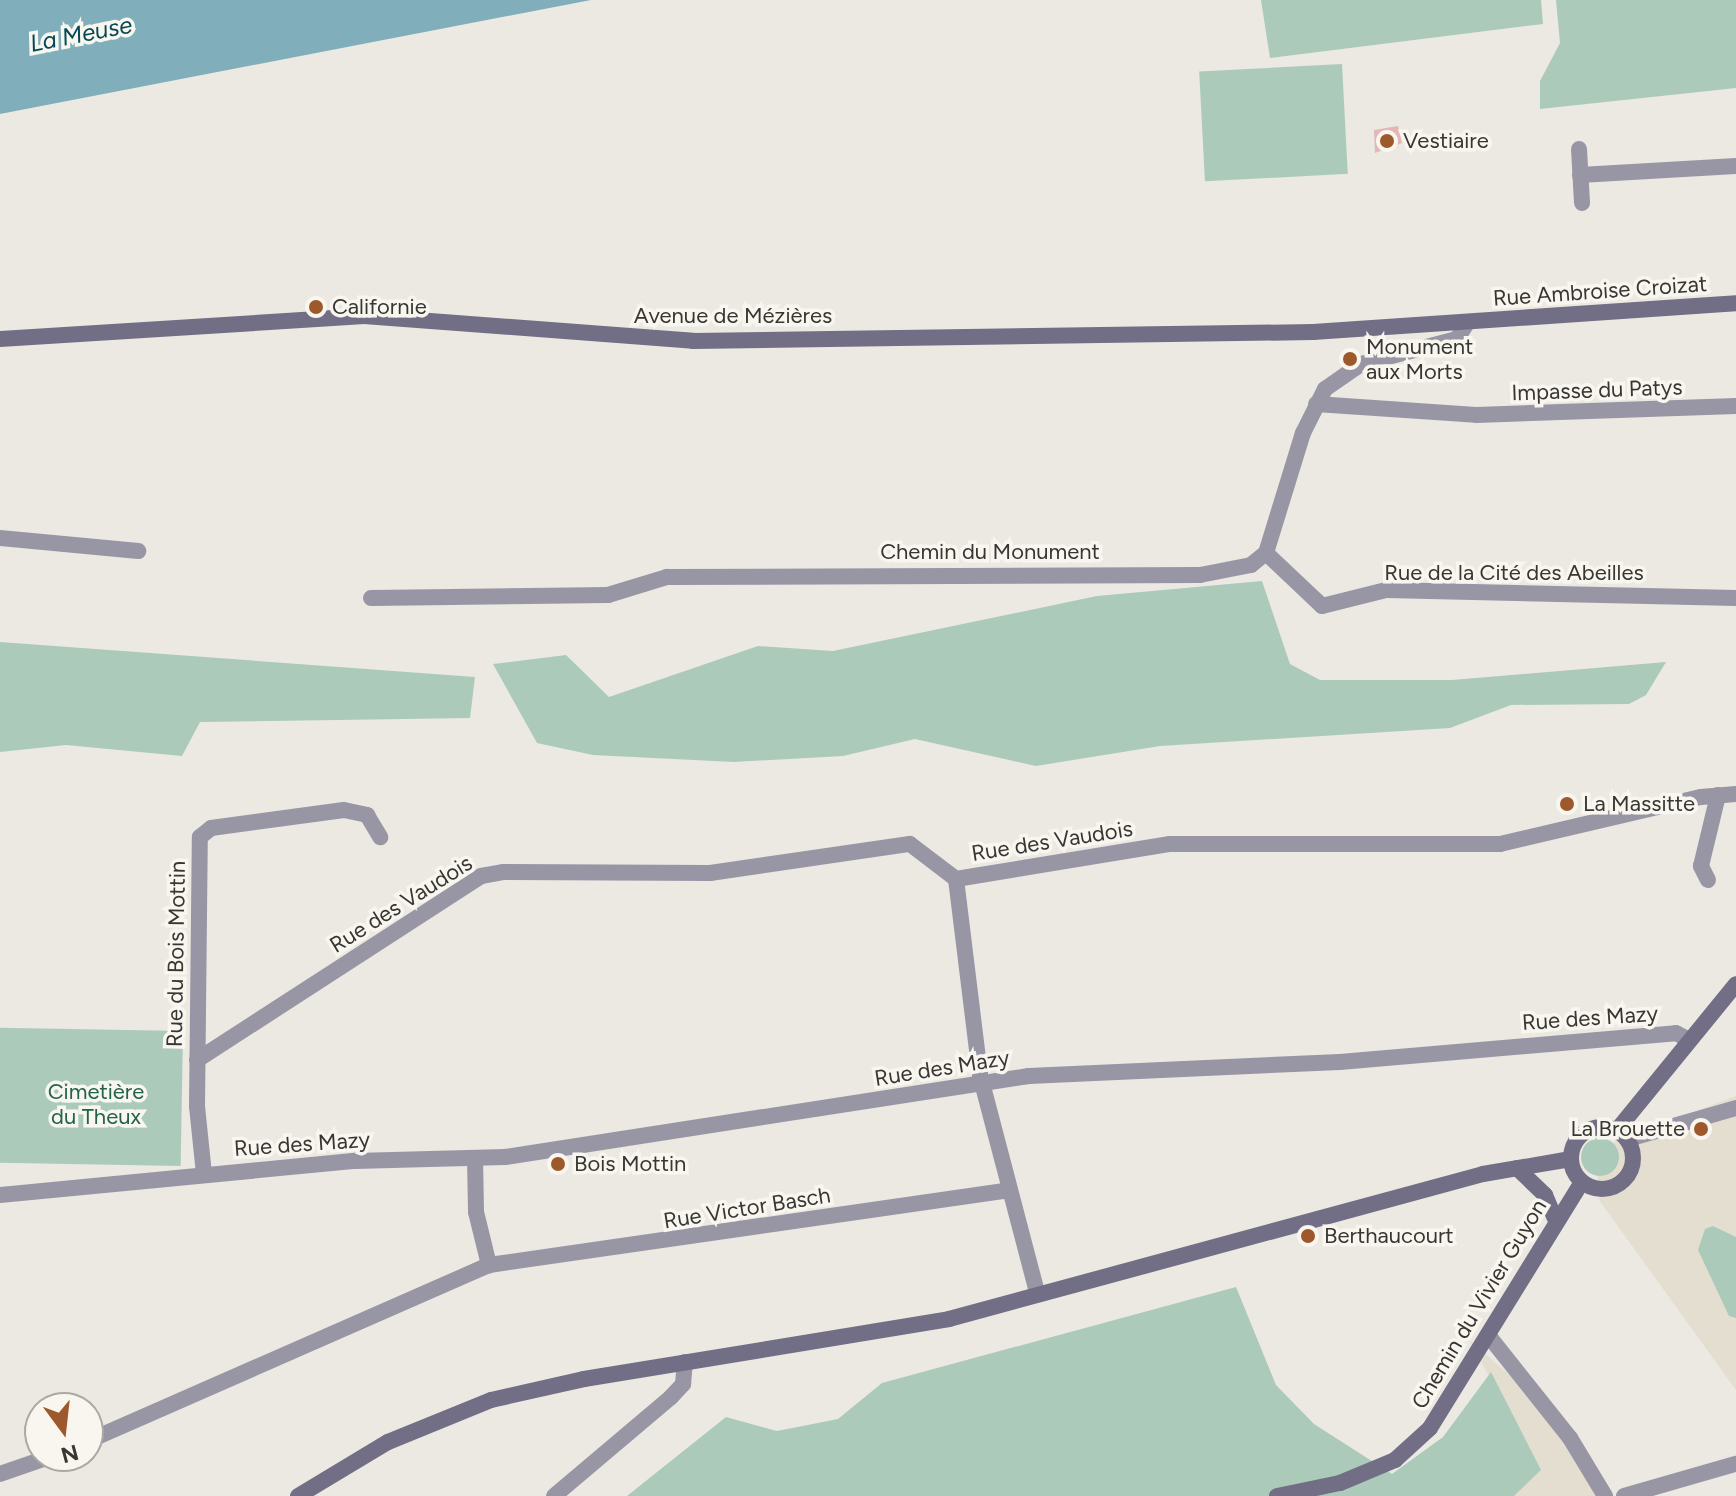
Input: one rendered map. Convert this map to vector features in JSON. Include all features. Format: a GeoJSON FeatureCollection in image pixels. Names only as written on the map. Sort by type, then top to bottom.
{"type":"FeatureCollection","features":[{"type":"Feature","properties":{"kind":"main road","name":"Rue Ambroise Croizat"},"geometry":{"type":"LineString","coordinates":[[1467,323],[1736,303]]}},
{"type":"Feature","properties":{"kind":"main road","name":"Avenue de Mézières"},"geometry":{"type":"LineString","coordinates":[[0,339],[364,316],[693,341],[1313,332],[1467,323]]}},
{"type":"Feature","properties":{"kind":"main road"},"geometry":{"type":"LineString","coordinates":[[1623,1134],[1689,1040],[1736,984]]}},
{"type":"Feature","properties":{"kind":"main road"},"geometry":{"type":"LineString","coordinates":[[1571,1159],[1585,1131],[1623,1134]]}},
{"type":"Feature","properties":{"kind":"main road"},"geometry":{"type":"LineString","coordinates":[[1571,1159],[1582,1182],[1601,1189],[1622,1183],[1633,1166],[1623,1134]]}},
{"type":"Feature","properties":{"kind":"main road"},"geometry":{"type":"LineString","coordinates":[[298,1496],[440,1418],[553,1386],[949,1319],[1037,1293],[1517,1168],[1571,1159]]}},
{"type":"Feature","properties":{"kind":"main road"},"geometry":{"type":"LineString","coordinates":[[1517,1168],[1545,1195],[1555,1218]]}},
{"type":"Feature","properties":{"kind":"main road","name":"Chemin du Vivier Guyon"},"geometry":{"type":"LineString","coordinates":[[1277,1496],[1340,1483],[1395,1460],[1430,1428],[1555,1218],[1582,1182]]}},
{"type":"Feature","properties":{"kind":"street"},"geometry":{"type":"LineString","coordinates":[[1579,149],[1582,203]]}},
{"type":"Feature","properties":{"kind":"street"},"geometry":{"type":"LineString","coordinates":[[1580,175],[1736,166]]}},
{"type":"Feature","properties":{"kind":"street"},"geometry":{"type":"LineString","coordinates":[[1266,553],[1273,515],[1316,404],[1339,375],[1457,339],[1467,323]]}},
{"type":"Feature","properties":{"kind":"street","name":"Impasse du Patys"},"geometry":{"type":"LineString","coordinates":[[1316,404],[1476,415],[1736,406]]}},
{"type":"Feature","properties":{"kind":"street"},"geometry":{"type":"LineString","coordinates":[[0,538],[138,551]]}},
{"type":"Feature","properties":{"kind":"street","name":"Chemin du Monument"},"geometry":{"type":"LineString","coordinates":[[371,598],[608,595],[667,577],[1200,575],[1251,565],[1266,553]]}},
{"type":"Feature","properties":{"kind":"street","name":"Rue de la Cité des Abeilles"},"geometry":{"type":"LineString","coordinates":[[1266,553],[1322,606],[1386,590],[1736,598]]}},
{"type":"Feature","properties":{"kind":"street","name":"Rue des Vaudois"},"geometry":{"type":"LineString","coordinates":[[197,1060],[481,876],[710,873],[910,844],[956,879],[1170,844],[1500,844],[1718,795],[1736,794]]}},
{"type":"Feature","properties":{"kind":"street"},"geometry":{"type":"LineString","coordinates":[[1708,880],[1701,866],[1718,795]]}},
{"type":"Feature","properties":{"kind":"street","name":"Rue du Bois Mottin"},"geometry":{"type":"LineString","coordinates":[[204,1174],[197,1060],[200,837],[211,828],[344,810],[367,815],[380,837]]}},
{"type":"Feature","properties":{"kind":"street"},"geometry":{"type":"LineString","coordinates":[[956,879],[983,1083],[1037,1293]]}},
{"type":"Feature","properties":{"kind":"street","name":"Rue des Mazy"},"geometry":{"type":"LineString","coordinates":[[0,1195],[204,1174],[475,1158],[983,1083],[1676,1033],[1689,1040]]}},
{"type":"Feature","properties":{"kind":"street"},"geometry":{"type":"LineString","coordinates":[[1623,1134],[1736,1108]]}},
{"type":"Feature","properties":{"kind":"street"},"geometry":{"type":"LineString","coordinates":[[475,1158],[476,1212],[489,1265]]}},
{"type":"Feature","properties":{"kind":"street","name":"Rue Victor Basch"},"geometry":{"type":"LineString","coordinates":[[104,1434],[489,1265],[1010,1190]]}},
{"type":"Feature","properties":{"kind":"street"},"geometry":{"type":"LineString","coordinates":[[1488,1335],[1570,1438],[1605,1496]]}},
{"type":"Feature","properties":{"kind":"street"},"geometry":{"type":"LineString","coordinates":[[554,1496],[671,1397],[683,1384],[685,1362]]}},
{"type":"Feature","properties":{"kind":"street"},"geometry":{"type":"LineString","coordinates":[[1624,1496],[1735,1464]]}},
{"type":"Feature","properties":{"kind":"street"},"geometry":{"type":"LineString","coordinates":[[0,1474],[24,1466]]}},
{"type":"Feature","properties":{"kind":"shaded area"},"geometry":{"type":"Polygon","coordinates":[[[1736,1096],[1736,1390],[1599,1200],[1596,1149],[1736,1096]]]}},
{"type":"Feature","properties":{"kind":"shaded area"},"geometry":{"type":"Polygon","coordinates":[[[1469,1340],[1544,1404],[1602,1496],[1514,1496],[1541,1470],[1469,1340]]]}},
{"type":"Feature","properties":{"kind":"green space"},"geometry":{"type":"Polygon","coordinates":[[[1261,0],[1541,0],[1543,24],[1270,58],[1261,0]]]}},
{"type":"Feature","properties":{"kind":"green space"},"geometry":{"type":"Polygon","coordinates":[[[1556,0],[1736,0],[1736,88],[1540,109],[1540,81],[1560,43],[1556,0]]]}},
{"type":"Feature","properties":{"kind":"green space"},"geometry":{"type":"Polygon","coordinates":[[[1342,64],[1348,174],[1205,181],[1199,71],[1342,64]]]}},
{"type":"Feature","properties":{"kind":"green space"},"geometry":{"type":"Polygon","coordinates":[[[1262,581],[1290,664],[1320,680],[1452,680],[1666,662],[1646,695],[1629,704],[1511,705],[1450,728],[1160,746],[1036,766],[915,739],[843,756],[734,762],[593,755],[537,743],[493,664],[566,655],[609,697],[758,646],[833,651],[1097,596],[1262,581]]]}},
{"type":"Feature","properties":{"kind":"green space"},"geometry":{"type":"Polygon","coordinates":[[[0,642],[475,677],[470,718],[200,722],[182,756],[66,745],[0,752],[0,642]]]}},
{"type":"Feature","properties":{"kind":"green space","name":"Cimetière du Theux"},"geometry":{"type":"Polygon","coordinates":[[[0,1028],[183,1031],[181,1166],[0,1163],[0,1028]]]}},
{"type":"Feature","properties":{"kind":"green space"},"geometry":{"type":"Polygon","coordinates":[[[1600,1138],[1613,1144],[1619,1157],[1613,1170],[1600,1176],[1587,1170],[1581,1157],[1587,1144],[1600,1138]]]}},
{"type":"Feature","properties":{"kind":"green space"},"geometry":{"type":"Polygon","coordinates":[[[1713,1226],[1736,1237],[1736,1318],[1729,1316],[1698,1250],[1705,1229],[1713,1226]]]}},
{"type":"Feature","properties":{"kind":"green space"},"geometry":{"type":"Polygon","coordinates":[[[1236,1287],[1276,1385],[1314,1424],[1392,1474],[1443,1437],[1491,1372],[1541,1470],[1514,1496],[627,1496],[726,1417],[777,1431],[838,1419],[882,1383],[1236,1287]]]}},
{"type":"Feature","properties":{"kind":"water","name":"La Meuse"},"geometry":{"type":"Polygon","coordinates":[[[0,0],[591,0],[0,114],[0,0]]]}},
{"type":"Feature","properties":{"kind":"building","name":"Vestiaire"},"geometry":{"type":"Polygon","coordinates":[[[1398,126],[1402,143],[1375,153],[1374,130],[1398,126]]]}},
{"type":"Feature","properties":{"kind":"place","name":"Vestiaire"},"geometry":{"type":"Point","coordinates":[1387,141]}},
{"type":"Feature","properties":{"kind":"place","name":"Californie"},"geometry":{"type":"Point","coordinates":[316,307]}},
{"type":"Feature","properties":{"kind":"place","name":"Monument aux Morts"},"geometry":{"type":"Point","coordinates":[1350,359]}},
{"type":"Feature","properties":{"kind":"place","name":"La Massitte"},"geometry":{"type":"Point","coordinates":[1567,804]}},
{"type":"Feature","properties":{"kind":"place","name":"La Brouette"},"geometry":{"type":"Point","coordinates":[1701,1129]}},
{"type":"Feature","properties":{"kind":"place","name":"Bois Mottin"},"geometry":{"type":"Point","coordinates":[558,1164]}},
{"type":"Feature","properties":{"kind":"place","name":"Berthaucourt"},"geometry":{"type":"Point","coordinates":[1308,1236]}}]}
